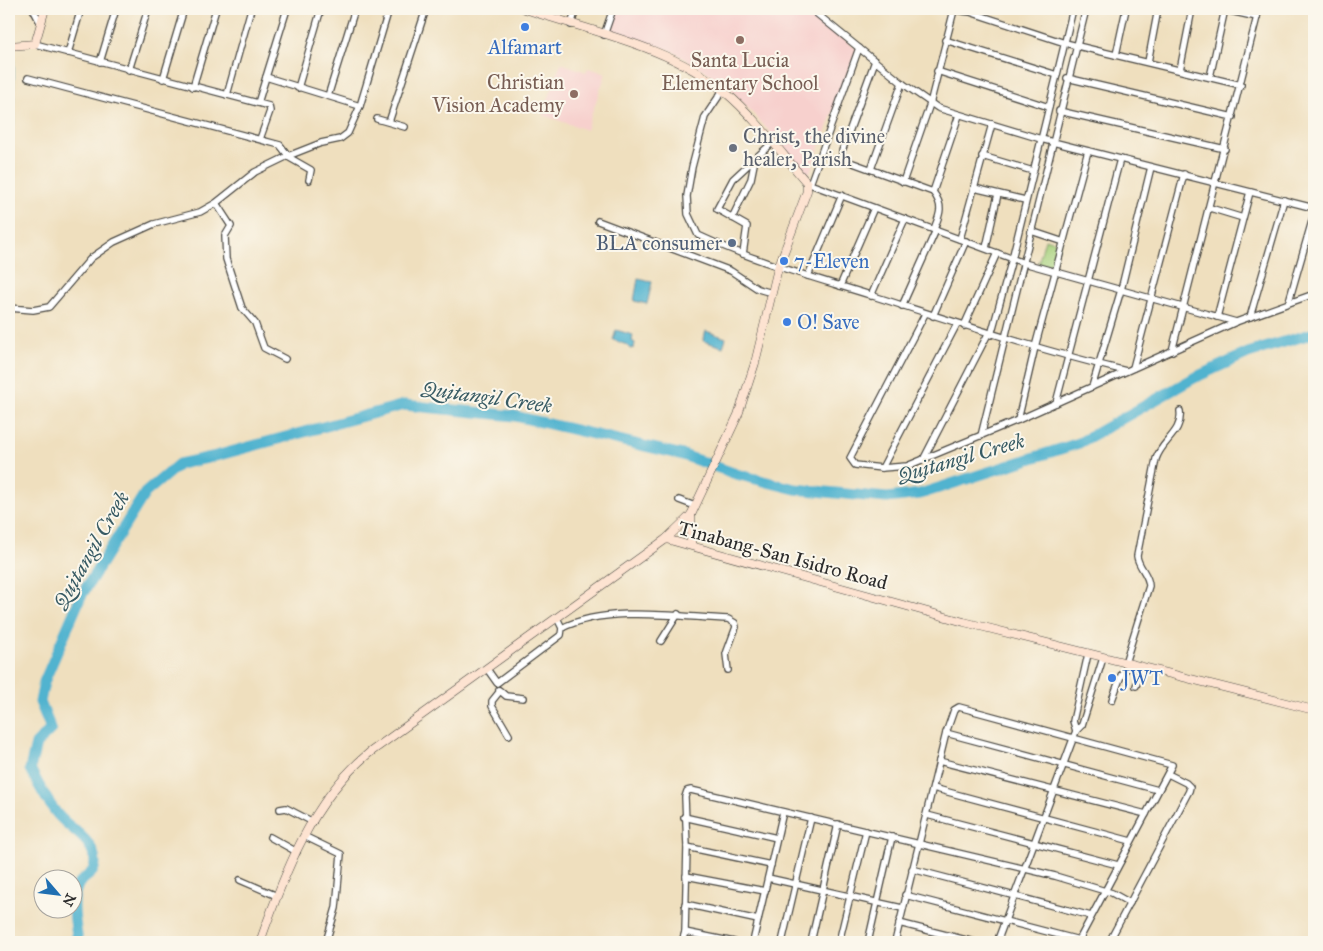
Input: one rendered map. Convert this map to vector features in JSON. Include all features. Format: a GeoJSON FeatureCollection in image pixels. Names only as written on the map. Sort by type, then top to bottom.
{"type":"FeatureCollection","features":[{"type":"Feature","properties":{"kind":"street"},"geometry":{"type":"LineString","coordinates":[[33,9],[41,24]]}},
{"type":"Feature","properties":{"kind":"street"},"geometry":{"type":"LineString","coordinates":[[35,44],[46,9]]}},
{"type":"Feature","properties":{"kind":"street"},"geometry":{"type":"LineString","coordinates":[[68,53],[81,9]]}},
{"type":"Feature","properties":{"kind":"street"},"geometry":{"type":"LineString","coordinates":[[100,62],[116,9]]}},
{"type":"Feature","properties":{"kind":"street"},"geometry":{"type":"LineString","coordinates":[[129,70],[148,9]]}},
{"type":"Feature","properties":{"kind":"street"},"geometry":{"type":"LineString","coordinates":[[163,79],[184,9]]}},
{"type":"Feature","properties":{"kind":"street"},"geometry":{"type":"LineString","coordinates":[[194,87],[216,9]]}},
{"type":"Feature","properties":{"kind":"street"},"geometry":{"type":"LineString","coordinates":[[226,95],[250,9]]}},
{"type":"Feature","properties":{"kind":"street"},"geometry":{"type":"LineString","coordinates":[[258,103],[286,9]]}},
{"type":"Feature","properties":{"kind":"street"},"geometry":{"type":"LineString","coordinates":[[298,88],[321,9]]}},
{"type":"Feature","properties":{"kind":"street"},"geometry":{"type":"LineString","coordinates":[[328,96],[355,9]]}},
{"type":"Feature","properties":{"kind":"street"},"geometry":{"type":"LineString","coordinates":[[9,308],[33,310],[49,307],[91,258],[114,242],[154,224],[200,212],[216,203],[255,172],[321,143],[340,139],[353,125],[389,9]]}},
{"type":"Feature","properties":{"kind":"street"},"geometry":{"type":"LineString","coordinates":[[389,122],[426,9]]}},
{"type":"Feature","properties":{"kind":"street"},"geometry":{"type":"LineString","coordinates":[[525,9],[666,56],[723,90],[808,183],[1024,263],[1236,322]]}},
{"type":"Feature","properties":{"kind":"street"},"geometry":{"type":"LineString","coordinates":[[571,25],[576,9]]}},
{"type":"Feature","properties":{"kind":"street"},"geometry":{"type":"LineString","coordinates":[[604,35],[612,9]]}},
{"type":"Feature","properties":{"kind":"street"},"geometry":{"type":"LineString","coordinates":[[812,9],[930,104],[959,115],[1052,142],[1314,208]]}},
{"type":"Feature","properties":{"kind":"street"},"geometry":{"type":"LineString","coordinates":[[923,460],[990,334],[1012,259],[1073,9]]}},
{"type":"Feature","properties":{"kind":"street"},"geometry":{"type":"LineString","coordinates":[[981,436],[1003,338],[1024,263],[1075,45],[1086,9]]}},
{"type":"Feature","properties":{"kind":"street"},"geometry":{"type":"LineString","coordinates":[[1116,55],[1126,9]]}},
{"type":"Feature","properties":{"kind":"street"},"geometry":{"type":"LineString","coordinates":[[1148,62],[1158,9]]}},
{"type":"Feature","properties":{"kind":"street"},"geometry":{"type":"LineString","coordinates":[[1180,70],[1192,9]]}},
{"type":"Feature","properties":{"kind":"street"},"geometry":{"type":"LineString","coordinates":[[1210,77],[1224,9],[1257,17]]}},
{"type":"Feature","properties":{"kind":"street"},"geometry":{"type":"LineString","coordinates":[[1172,351],[1210,208],[1259,9]]}},
{"type":"Feature","properties":{"kind":"street"},"geometry":{"type":"LineString","coordinates":[[903,182],[930,104],[954,10],[971,11],[1065,43],[1241,85]]}},
{"type":"Feature","properties":{"kind":"street"},"geometry":{"type":"LineString","coordinates":[[945,40],[1057,75]]}},
{"type":"Feature","properties":{"kind":"street"},"geometry":{"type":"LineString","coordinates":[[9,46],[35,44],[269,106],[270,111],[260,139]]}},
{"type":"Feature","properties":{"kind":"street"},"geometry":{"type":"LineString","coordinates":[[666,539],[691,515],[738,415],[754,363],[778,268],[859,48]]}},
{"type":"Feature","properties":{"kind":"street"},"geometry":{"type":"LineString","coordinates":[[875,61],[842,159],[933,192],[942,210],[902,306]]}},
{"type":"Feature","properties":{"kind":"street"},"geometry":{"type":"LineString","coordinates":[[937,71],[1049,107]]}},
{"type":"Feature","properties":{"kind":"street"},"geometry":{"type":"LineString","coordinates":[[28,78],[280,145],[288,156],[311,170],[309,180]]}},
{"type":"Feature","properties":{"kind":"street"},"geometry":{"type":"LineString","coordinates":[[266,78],[360,106]]}},
{"type":"Feature","properties":{"kind":"street"},"geometry":{"type":"LineString","coordinates":[[1067,78],[1233,117]]}},
{"type":"Feature","properties":{"kind":"street"},"geometry":{"type":"LineString","coordinates":[[871,170],[902,83]]}},
{"type":"Feature","properties":{"kind":"street"},"geometry":{"type":"LineString","coordinates":[[723,90],[705,117],[700,130],[687,196],[688,214],[698,235],[778,268],[1003,338],[1126,371]]}},
{"type":"Feature","properties":{"kind":"street"},"geometry":{"type":"LineString","coordinates":[[1059,111],[1225,149]]}},
{"type":"Feature","properties":{"kind":"street"},"geometry":{"type":"LineString","coordinates":[[933,192],[959,115]]}},
{"type":"Feature","properties":{"kind":"street"},"geometry":{"type":"LineString","coordinates":[[378,119],[405,127]]}},
{"type":"Feature","properties":{"kind":"street"},"geometry":{"type":"LineString","coordinates":[[933,316],[963,240],[982,156],[992,124]]}},
{"type":"Feature","properties":{"kind":"street"},"geometry":{"type":"LineString","coordinates":[[743,254],[747,226],[717,209],[733,179],[772,143]]}},
{"type":"Feature","properties":{"kind":"street"},"geometry":{"type":"LineString","coordinates":[[1018,420],[1035,347],[1088,151]]}},
{"type":"Feature","properties":{"kind":"street"},"geometry":{"type":"LineString","coordinates":[[982,156],[1033,171]]}},
{"type":"Feature","properties":{"kind":"street"},"geometry":{"type":"LineString","coordinates":[[732,218],[751,179],[755,159]]}},
{"type":"Feature","properties":{"kind":"street"},"geometry":{"type":"LineString","coordinates":[[1056,403],[1120,159]]}},
{"type":"Feature","properties":{"kind":"street"},"geometry":{"type":"LineString","coordinates":[[1092,387],[1120,290],[1151,166]]}},
{"type":"Feature","properties":{"kind":"street"},"geometry":{"type":"LineString","coordinates":[[1133,368],[1184,174]]}},
{"type":"Feature","properties":{"kind":"street"},"geometry":{"type":"LineString","coordinates":[[974,188],[1025,200]]}},
{"type":"Feature","properties":{"kind":"street"},"geometry":{"type":"LineString","coordinates":[[1217,317],[1250,192]]}},
{"type":"Feature","properties":{"kind":"street"},"geometry":{"type":"LineString","coordinates":[[986,248],[998,194]]}},
{"type":"Feature","properties":{"kind":"street"},"geometry":{"type":"LineString","coordinates":[[808,276],[842,195]]}},
{"type":"Feature","properties":{"kind":"street"},"geometry":{"type":"LineString","coordinates":[[1250,317],[1284,200]]}},
{"type":"Feature","properties":{"kind":"street"},"geometry":{"type":"LineString","coordinates":[[216,203],[231,226],[225,236],[225,250],[242,308],[255,323],[264,348],[285,359]]}},
{"type":"Feature","properties":{"kind":"street"},"geometry":{"type":"LineString","coordinates":[[840,286],[874,208]]}},
{"type":"Feature","properties":{"kind":"street"},"geometry":{"type":"LineString","coordinates":[[1210,208],[1243,218]]}},
{"type":"Feature","properties":{"kind":"street"},"geometry":{"type":"LineString","coordinates":[[1289,301],[1314,214]]}},
{"type":"Feature","properties":{"kind":"street"},"geometry":{"type":"LineString","coordinates":[[872,296],[905,219]]}},
{"type":"Feature","properties":{"kind":"street"},"geometry":{"type":"LineString","coordinates":[[598,221],[730,271],[758,289],[772,293]]}},
{"type":"Feature","properties":{"kind":"street"},"geometry":{"type":"LineString","coordinates":[[1031,231],[1064,242]]}},
{"type":"Feature","properties":{"kind":"street"},"geometry":{"type":"LineString","coordinates":[[964,326],[997,252]]}},
{"type":"Feature","properties":{"kind":"street"},"geometry":{"type":"LineString","coordinates":[[925,314],[850,458],[855,465],[882,468],[907,466],[1018,420],[1236,322],[1289,301],[1314,294]]}},
{"type":"Feature","properties":{"kind":"street"},"geometry":{"type":"LineString","coordinates":[[882,468],[957,324]]}},
{"type":"Feature","properties":{"kind":"street"},"geometry":{"type":"LineString","coordinates":[[1112,700],[1122,673],[1128,664],[1148,586],[1147,575],[1137,556],[1156,459],[1159,452],[1178,430],[1181,420],[1180,411]]}},
{"type":"Feature","properties":{"kind":"street"},"geometry":{"type":"LineString","coordinates":[[679,500],[695,506]]}},
{"type":"Feature","properties":{"kind":"street"},"geometry":{"type":"LineString","coordinates":[[691,515],[691,545]]}},
{"type":"Feature","properties":{"kind":"street","name":"Tinabang-San Isidro Road"},"geometry":{"type":"LineString","coordinates":[[260,942],[277,896],[304,836],[338,782],[362,759],[666,539],[918,610],[1314,710]]}},
{"type":"Feature","properties":{"kind":"street"},"geometry":{"type":"LineString","coordinates":[[562,628],[576,621],[590,619],[678,614],[728,619],[735,623],[735,632],[726,654],[728,670]]}},
{"type":"Feature","properties":{"kind":"street"},"geometry":{"type":"LineString","coordinates":[[661,641],[678,614]]}},
{"type":"Feature","properties":{"kind":"street"},"geometry":{"type":"LineString","coordinates":[[497,683],[561,635],[562,628],[557,618]]}},
{"type":"Feature","properties":{"kind":"street"},"geometry":{"type":"LineString","coordinates":[[1076,731],[1073,721],[1088,654]]}},
{"type":"Feature","properties":{"kind":"street"},"geometry":{"type":"LineString","coordinates":[[997,942],[1014,895],[1026,869],[1076,731],[1082,725],[1104,658]]}},
{"type":"Feature","properties":{"kind":"street"},"geometry":{"type":"LineString","coordinates":[[1136,686],[1142,668]]}},
{"type":"Feature","properties":{"kind":"street"},"geometry":{"type":"LineString","coordinates":[[487,669],[500,691],[506,696],[523,698]]}},
{"type":"Feature","properties":{"kind":"street"},"geometry":{"type":"LineString","coordinates":[[500,691],[492,701],[492,706],[509,735]]}},
{"type":"Feature","properties":{"kind":"street"},"geometry":{"type":"LineString","coordinates":[[895,942],[902,908],[927,815],[946,733],[954,710],[959,707],[1170,762],[1172,766],[1078,941],[906,895]]}},
{"type":"Feature","properties":{"kind":"street"},"geometry":{"type":"LineString","coordinates":[[946,733],[1158,790]]}},
{"type":"Feature","properties":{"kind":"street"},"geometry":{"type":"LineString","coordinates":[[939,761],[1146,814]]}},
{"type":"Feature","properties":{"kind":"street"},"geometry":{"type":"LineString","coordinates":[[1109,942],[1190,788],[1186,783],[1168,774]]}},
{"type":"Feature","properties":{"kind":"street"},"geometry":{"type":"LineString","coordinates":[[933,788],[1131,841]]}},
{"type":"Feature","properties":{"kind":"street"},"geometry":{"type":"LineString","coordinates":[[682,942],[685,932],[687,847],[684,817],[685,794],[691,790],[1026,869],[1104,890],[1130,902]]}},
{"type":"Feature","properties":{"kind":"street"},"geometry":{"type":"LineString","coordinates":[[280,809],[286,808],[313,822]]}},
{"type":"Feature","properties":{"kind":"street"},"geometry":{"type":"LineString","coordinates":[[753,942],[783,812]]}},
{"type":"Feature","properties":{"kind":"street"},"geometry":{"type":"LineString","coordinates":[[927,815],[1118,865]]}},
{"type":"Feature","properties":{"kind":"street"},"geometry":{"type":"LineString","coordinates":[[684,817],[777,838]]}},
{"type":"Feature","properties":{"kind":"street"},"geometry":{"type":"LineString","coordinates":[[782,942],[794,884],[811,818]]}},
{"type":"Feature","properties":{"kind":"street"},"geometry":{"type":"LineString","coordinates":[[810,942],[838,824]]}},
{"type":"Feature","properties":{"kind":"street"},"geometry":{"type":"LineString","coordinates":[[839,942],[866,831]]}},
{"type":"Feature","properties":{"kind":"street"},"geometry":{"type":"LineString","coordinates":[[304,836],[341,854],[336,908],[326,942]]}},
{"type":"Feature","properties":{"kind":"street"},"geometry":{"type":"LineString","coordinates":[[868,942],[892,837]]}},
{"type":"Feature","properties":{"kind":"street"},"geometry":{"type":"LineString","coordinates":[[270,838],[297,852]]}},
{"type":"Feature","properties":{"kind":"street"},"geometry":{"type":"LineString","coordinates":[[687,847],[770,865]]}},
{"type":"Feature","properties":{"kind":"street"},"geometry":{"type":"LineString","coordinates":[[912,869],[1091,916]]}},
{"type":"Feature","properties":{"kind":"street"},"geometry":{"type":"LineString","coordinates":[[686,876],[765,891]]}},
{"type":"Feature","properties":{"kind":"street"},"geometry":{"type":"LineString","coordinates":[[768,878],[902,908]]}},
{"type":"Feature","properties":{"kind":"street"},"geometry":{"type":"LineString","coordinates":[[240,880],[277,896]]}},
{"type":"Feature","properties":{"kind":"street"},"geometry":{"type":"LineString","coordinates":[[685,904],[758,920]]}},
{"type":"Feature","properties":{"kind":"street"},"geometry":{"type":"LineString","coordinates":[[899,923],[974,942]]}},
{"type":"Feature","properties":{"kind":"street"},"geometry":{"type":"LineString","coordinates":[[685,932],[714,940],[734,942]]}},
{"type":"Feature","properties":{"kind":"shaded area"},"geometry":{"type":"Polygon","coordinates":[[[614,9],[805,9],[857,49],[809,175],[725,83],[670,50],[607,29],[614,9]]]}},
{"type":"Feature","properties":{"kind":"shaded area","name":"Christian Vision Academy"},"geometry":{"type":"Polygon","coordinates":[[[561,63],[586,72],[588,68],[606,73],[586,130],[543,115],[561,63]]]}},
{"type":"Feature","properties":{"kind":"green space"},"geometry":{"type":"Polygon","coordinates":[[[1045,239],[1060,243],[1052,268],[1038,264],[1045,239]]]}},
{"type":"Feature","properties":{"kind":"water"},"geometry":{"type":"Polygon","coordinates":[[[638,279],[652,282],[647,304],[634,301],[638,279]]]}},
{"type":"Feature","properties":{"kind":"water"},"geometry":{"type":"Polygon","coordinates":[[[616,330],[633,335],[634,348],[630,349],[627,345],[613,340],[616,330]]]}},
{"type":"Feature","properties":{"kind":"water"},"geometry":{"type":"Polygon","coordinates":[[[706,331],[726,338],[723,347],[703,341],[706,331]]]}},
{"type":"Feature","properties":{"kind":"waterway"},"geometry":{"type":"LineString","coordinates":[[9,24],[9,124]]}},
{"type":"Feature","properties":{"kind":"waterway","name":"Quitangil Creek"},"geometry":{"type":"LineString","coordinates":[[78,942],[74,898],[80,882],[93,870],[94,854],[86,841],[54,810],[30,769],[36,744],[51,729],[40,702],[44,682],[81,596],[145,493],[179,464],[212,457],[404,405],[515,416],[683,455],[736,474],[795,489],[887,498],[920,494],[1079,443],[1194,378],[1248,353],[1314,333]]}},
{"type":"Feature","properties":{"kind":"place","name":"Alfamart"},"geometry":{"type":"Point","coordinates":[525,27]}},
{"type":"Feature","properties":{"kind":"place","name":"Santa Lucia Elementary School"},"geometry":{"type":"Point","coordinates":[740,40]}},
{"type":"Feature","properties":{"kind":"place","name":"Christian Vision Academy"},"geometry":{"type":"Point","coordinates":[574,94]}},
{"type":"Feature","properties":{"kind":"place","name":"Christ, the divine healer, Parish"},"geometry":{"type":"Point","coordinates":[733,148]}},
{"type":"Feature","properties":{"kind":"place","name":"BLA consumer"},"geometry":{"type":"Point","coordinates":[732,243]}},
{"type":"Feature","properties":{"kind":"place","name":"7-Eleven"},"geometry":{"type":"Point","coordinates":[784,261]}},
{"type":"Feature","properties":{"kind":"place","name":"O! Save"},"geometry":{"type":"Point","coordinates":[787,322]}},
{"type":"Feature","properties":{"kind":"place","name":"JWT"},"geometry":{"type":"Point","coordinates":[1112,678]}}]}
